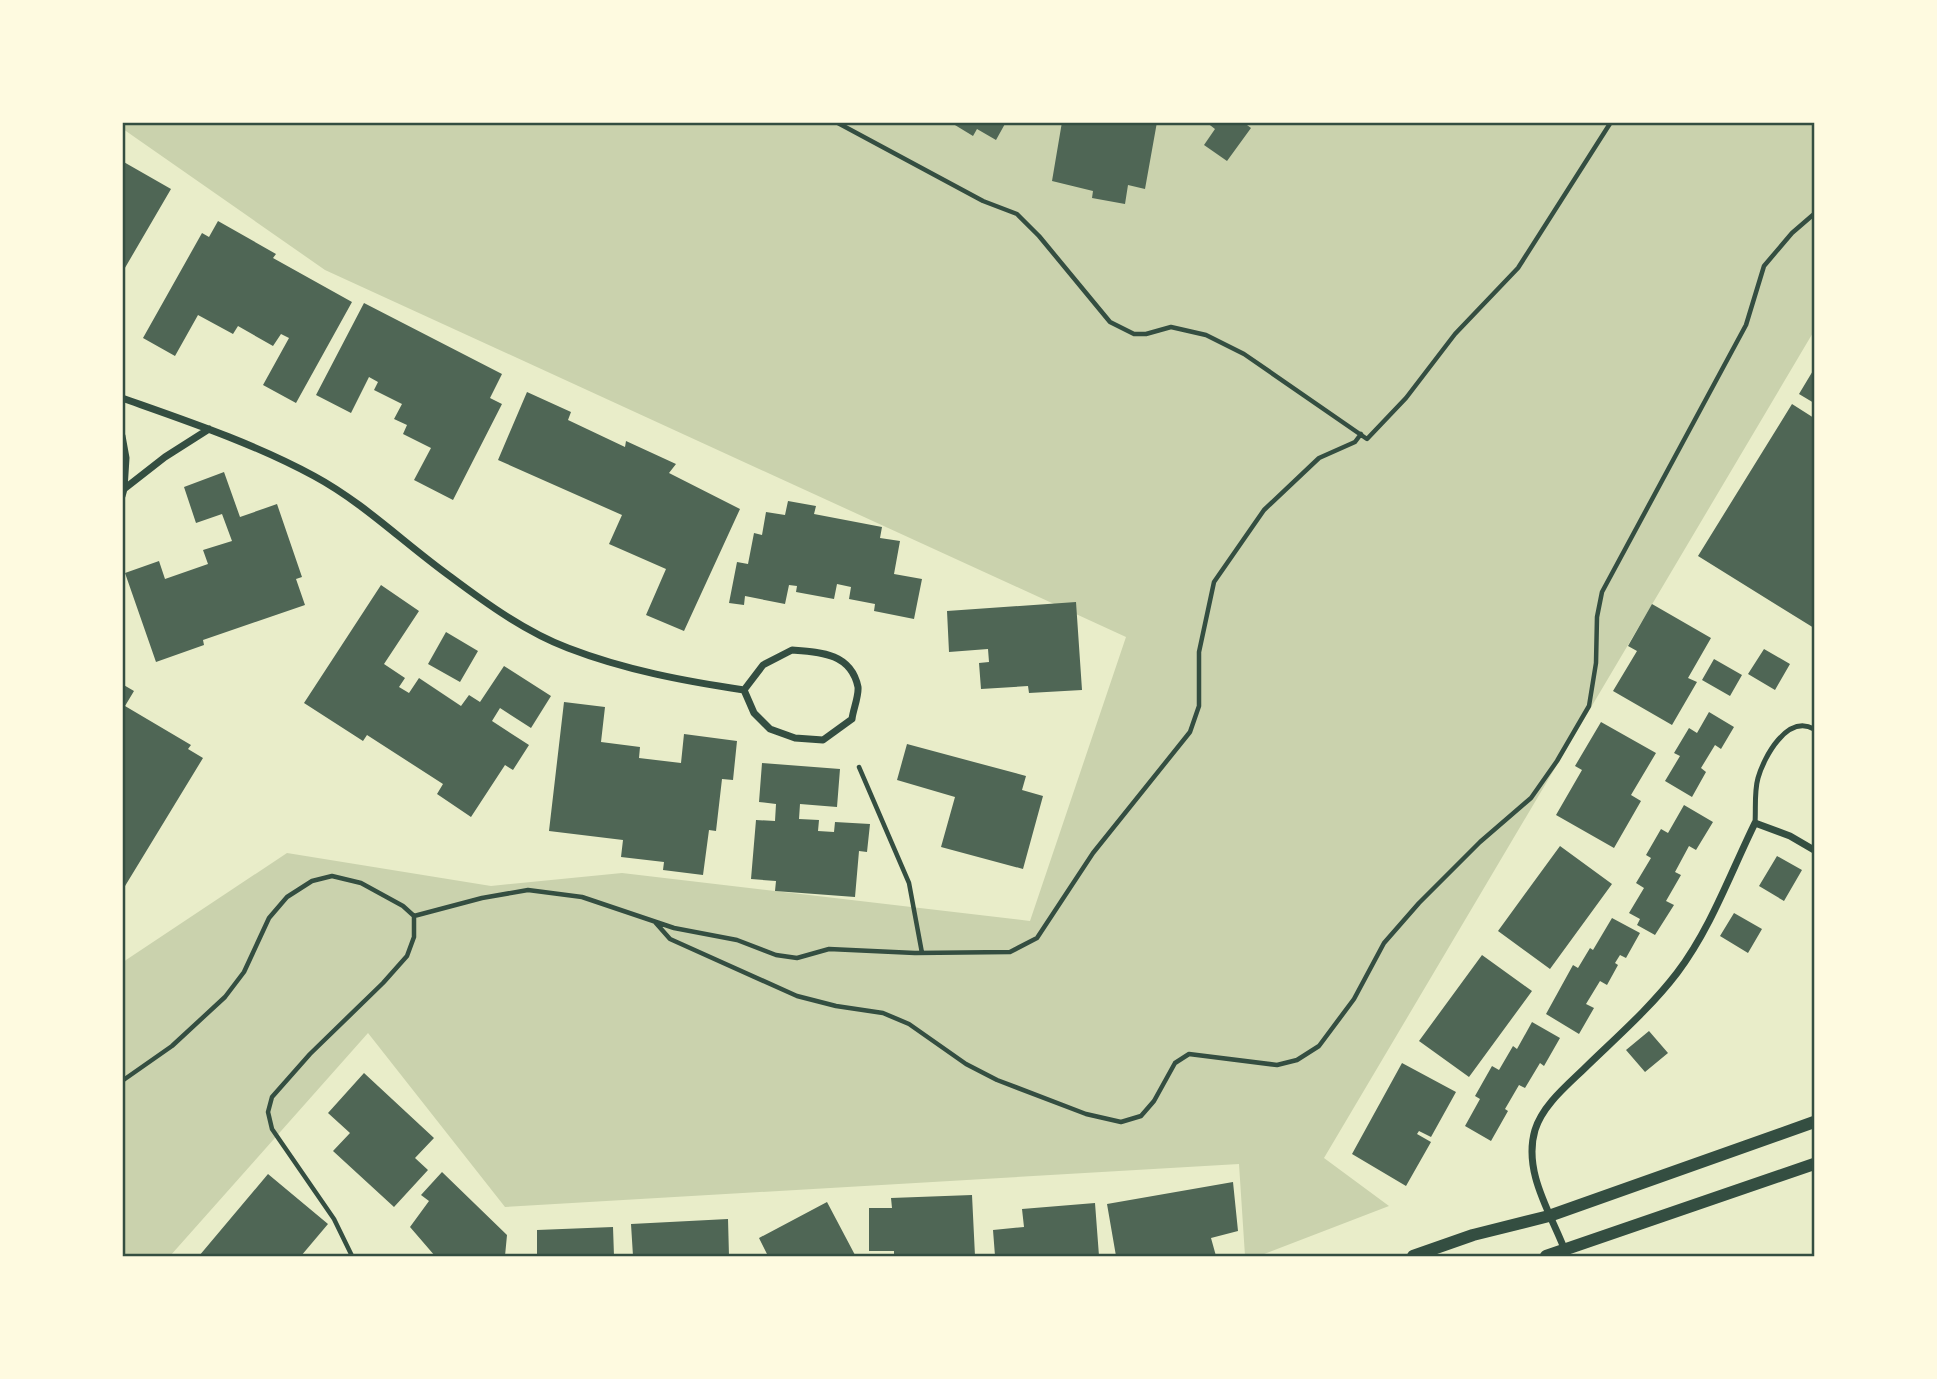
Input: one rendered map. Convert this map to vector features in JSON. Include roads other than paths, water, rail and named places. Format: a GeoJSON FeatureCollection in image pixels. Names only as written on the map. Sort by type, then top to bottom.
{"type":"FeatureCollection","features":[{"type":"Feature","properties":{"kind":"street"},"geometry":{"type":"LineString","coordinates":[[122,398],[266,452],[316,477],[507,615],[566,648],[617,665],[690,682],[744,690]]}},
{"type":"Feature","properties":{"kind":"street"},"geometry":{"type":"LineString","coordinates":[[123,492],[164,457],[209,429]]}},
{"type":"Feature","properties":{"kind":"street"},"geometry":{"type":"LineString","coordinates":[[122,436],[126,458],[123,492]]}},
{"type":"Feature","properties":{"kind":"street"},"geometry":{"type":"LineString","coordinates":[[792,650],[826,653],[848,665],[858,688],[852,719],[823,740],[795,738],[770,729],[754,713],[744,690],[764,665],[792,650]]}},
{"type":"Feature","properties":{"kind":"street"},"geometry":{"type":"LineString","coordinates":[[1567,1254],[1549,1216],[1532,1162],[1535,1130],[1553,1099],[1651,1003],[1677,973],[1717,907],[1755,823],[1790,836],[1815,850]]}},
{"type":"Feature","properties":{"kind":"street"},"geometry":{"type":"LineString","coordinates":[[1413,1256],[1473,1234],[1549,1216],[1815,1122]]}},
{"type":"Feature","properties":{"kind":"street"},"geometry":{"type":"LineString","coordinates":[[1546,1256],[1567,1254],[1815,1164]]}},
{"type":"Feature","properties":{"kind":"lane"},"geometry":{"type":"LineString","coordinates":[[1755,823],[1758,780],[1768,754],[1791,729],[1809,726],[1815,729]]}}]}
